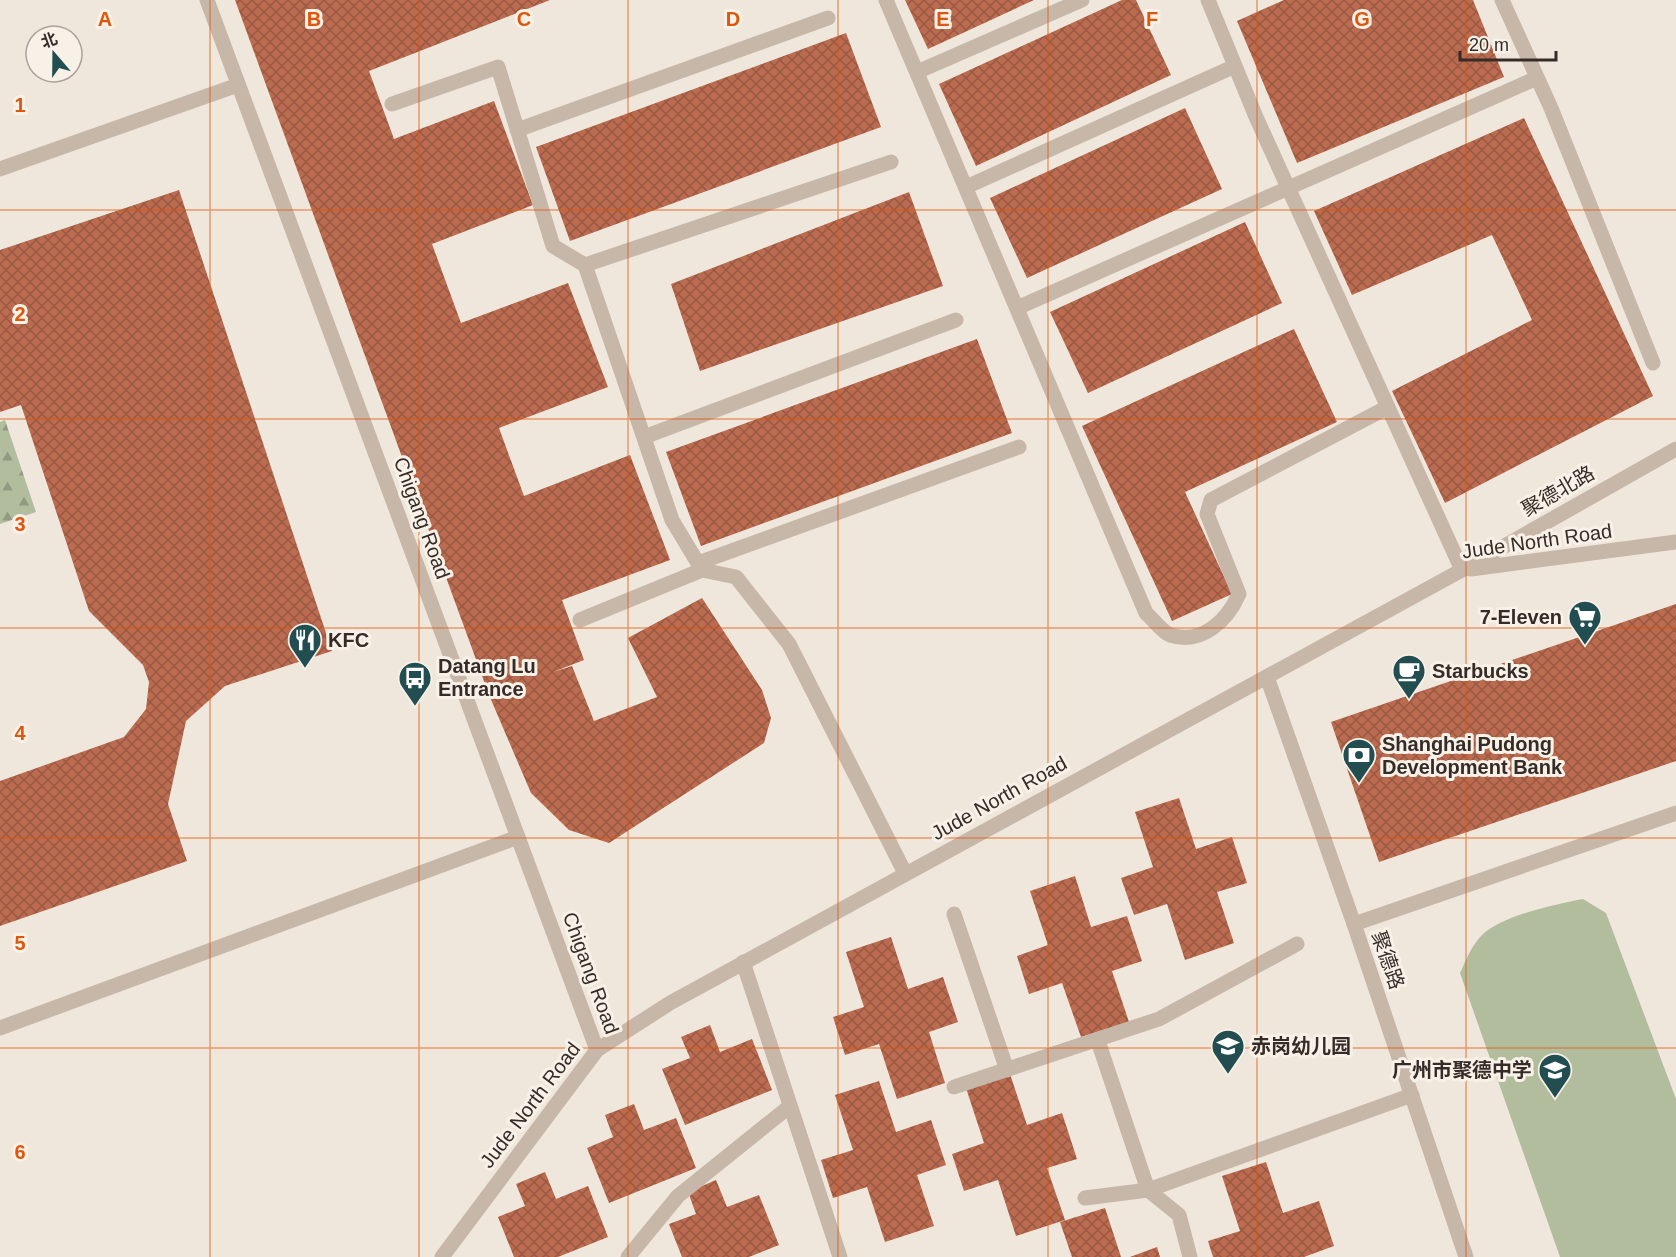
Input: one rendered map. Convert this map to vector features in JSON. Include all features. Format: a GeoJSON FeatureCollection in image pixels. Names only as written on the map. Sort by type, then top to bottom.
{"type":"FeatureCollection","features":[{"type":"Feature","properties":{"kind":"street","name":"Chigang Road"},"geometry":{"type":"LineString","coordinates":[[207,0],[597,1050]]}},
{"type":"Feature","properties":{"kind":"street"},"geometry":{"type":"LineString","coordinates":[[886,0],[1146,613],[1168,634],[1189,638],[1214,629],[1233,607],[1239,594],[1207,514],[1211,500],[1388,407]]}},
{"type":"Feature","properties":{"kind":"street"},"geometry":{"type":"LineString","coordinates":[[917,72],[1082,0]]}},
{"type":"Feature","properties":{"kind":"street"},"geometry":{"type":"LineString","coordinates":[[1502,0],[1537,78],[1653,363]]}},
{"type":"Feature","properties":{"kind":"street"},"geometry":{"type":"LineString","coordinates":[[1214,1],[1235,66],[1462,570]]}},
{"type":"Feature","properties":{"kind":"street"},"geometry":{"type":"LineString","coordinates":[[517,130],[828,18]]}},
{"type":"Feature","properties":{"kind":"street"},"geometry":{"type":"LineString","coordinates":[[966,187],[1235,66]]}},
{"type":"Feature","properties":{"kind":"street"},"geometry":{"type":"LineString","coordinates":[[392,104],[498,67],[553,246],[585,265],[672,520],[700,567],[736,577],[789,644],[905,873]]}},
{"type":"Feature","properties":{"kind":"street"},"geometry":{"type":"LineString","coordinates":[[1017,308],[1537,78]]}},
{"type":"Feature","properties":{"kind":"street"},"geometry":{"type":"LineString","coordinates":[[0,169],[238,85]]}},
{"type":"Feature","properties":{"kind":"street"},"geometry":{"type":"LineString","coordinates":[[585,265],[891,162]]}},
{"type":"Feature","properties":{"kind":"street"},"geometry":{"type":"LineString","coordinates":[[644,437],[956,320]]}},
{"type":"Feature","properties":{"kind":"street"},"geometry":{"type":"LineString","coordinates":[[580,620],[700,567],[1019,447]]}},
{"type":"Feature","properties":{"kind":"street","name":"聚德北路"},"geometry":{"type":"LineString","coordinates":[[1462,570],[1676,449]]}},
{"type":"Feature","properties":{"kind":"street","name":"Jude North Road"},"geometry":{"type":"LineString","coordinates":[[442,1257],[597,1050],[670,1003],[1462,570],[1676,542]]}},
{"type":"Feature","properties":{"kind":"street","name":"聚德路"},"geometry":{"type":"LineString","coordinates":[[1267,677],[1354,924],[1466,1257]]}},
{"type":"Feature","properties":{"kind":"street"},"geometry":{"type":"LineString","coordinates":[[1354,924],[1676,813]]}},
{"type":"Feature","properties":{"kind":"street"},"geometry":{"type":"LineString","coordinates":[[0,1028],[518,837]]}},
{"type":"Feature","properties":{"kind":"street"},"geometry":{"type":"LineString","coordinates":[[954,914],[1007,1070]]}},
{"type":"Feature","properties":{"kind":"street"},"geometry":{"type":"LineString","coordinates":[[954,1087],[1160,1019],[1297,944]]}},
{"type":"Feature","properties":{"kind":"street"},"geometry":{"type":"LineString","coordinates":[[743,962],[840,1257]]}},
{"type":"Feature","properties":{"kind":"street"},"geometry":{"type":"LineString","coordinates":[[1098,1041],[1148,1190],[1179,1215],[1190,1257]]}},
{"type":"Feature","properties":{"kind":"street"},"geometry":{"type":"LineString","coordinates":[[1085,1198],[1148,1190],[1412,1095]]}},
{"type":"Feature","properties":{"kind":"street"},"geometry":{"type":"LineString","coordinates":[[628,1257],[678,1196],[790,1106]]}},
{"type":"Feature","properties":{"kind":"green space"},"geometry":{"type":"Polygon","coordinates":[[[5,420],[36,512],[0,524],[0,422],[5,420]]]}},
{"type":"Feature","properties":{"kind":"green space"},"geometry":{"type":"Polygon","coordinates":[[[1583,899],[1606,913],[1676,1099],[1676,1257],[1560,1257],[1460,973],[1481,936],[1501,922],[1529,912],[1583,899]]]}},
{"type":"Feature","properties":{"kind":"building"},"geometry":{"type":"Polygon","coordinates":[[[235,0],[550,0],[369,71],[394,139],[494,101],[533,205],[432,244],[461,323],[568,283],[608,387],[499,428],[524,496],[630,455],[670,560],[562,600],[584,660],[553,672],[572,666],[594,721],[657,697],[628,638],[702,598],[762,690],[771,718],[764,743],[609,843],[569,830],[531,793],[489,695],[235,0]]]}},
{"type":"Feature","properties":{"kind":"building"},"geometry":{"type":"Polygon","coordinates":[[[905,0],[1034,0],[928,49],[905,0]]]}},
{"type":"Feature","properties":{"kind":"building"},"geometry":{"type":"Polygon","coordinates":[[[1122,0],[1136,0],[1171,75],[976,166],[939,84],[1122,0]]]}},
{"type":"Feature","properties":{"kind":"building"},"geometry":{"type":"Polygon","coordinates":[[[1284,0],[1473,0],[1504,77],[1297,163],[1237,21],[1284,0]]]}},
{"type":"Feature","properties":{"kind":"building"},"geometry":{"type":"Polygon","coordinates":[[[846,33],[881,127],[570,241],[536,147],[846,33]]]}},
{"type":"Feature","properties":{"kind":"building"},"geometry":{"type":"Polygon","coordinates":[[[1185,108],[1222,189],[1027,278],[990,198],[1185,108]]]}},
{"type":"Feature","properties":{"kind":"building"},"geometry":{"type":"Polygon","coordinates":[[[1524,118],[1653,396],[1445,503],[1392,391],[1532,320],[1492,235],[1352,295],[1314,211],[1524,118]]]}},
{"type":"Feature","properties":{"kind":"building"},"geometry":{"type":"Polygon","coordinates":[[[179,190],[332,651],[225,686],[186,721],[168,804],[187,861],[0,926],[0,781],[124,737],[146,709],[149,682],[143,665],[89,611],[21,405],[0,412],[0,250],[179,190]]]}},
{"type":"Feature","properties":{"kind":"building"},"geometry":{"type":"Polygon","coordinates":[[[909,192],[943,286],[700,371],[671,284],[909,192]]]}},
{"type":"Feature","properties":{"kind":"building"},"geometry":{"type":"Polygon","coordinates":[[[1245,222],[1282,303],[1088,393],[1050,312],[1245,222]]]}},
{"type":"Feature","properties":{"kind":"building"},"geometry":{"type":"Polygon","coordinates":[[[1294,329],[1337,422],[1185,492],[1232,594],[1172,621],[1082,426],[1294,329]]]}},
{"type":"Feature","properties":{"kind":"building"},"geometry":{"type":"Polygon","coordinates":[[[977,339],[1012,433],[701,546],[666,452],[977,339]]]}},
{"type":"Feature","properties":{"kind":"building"},"geometry":{"type":"Polygon","coordinates":[[[1676,604],[1676,761],[1379,862],[1331,722],[1676,604]]]}},
{"type":"Feature","properties":{"kind":"building"},"geometry":{"type":"Polygon","coordinates":[[[1179,798],[1196,849],[1232,837],[1247,883],[1217,892],[1234,943],[1185,960],[1167,904],[1134,915],[1121,878],[1153,867],[1135,812],[1179,798]]]}},
{"type":"Feature","properties":{"kind":"building"},"geometry":{"type":"Polygon","coordinates":[[[1075,876],[1091,927],[1127,916],[1142,961],[1112,971],[1129,1022],[1081,1037],[1062,983],[1029,994],[1017,956],[1048,945],[1030,891],[1075,876]]]}},
{"type":"Feature","properties":{"kind":"building"},"geometry":{"type":"Polygon","coordinates":[[[891,937],[908,989],[943,977],[958,1022],[929,1032],[945,1083],[897,1099],[879,1044],[845,1055],[833,1017],[864,1007],[846,952],[891,937]]]}},
{"type":"Feature","properties":{"kind":"building"},"geometry":{"type":"Polygon","coordinates":[[[710,1025],[720,1052],[752,1039],[772,1090],[685,1125],[662,1069],[690,1058],[681,1037],[710,1025]]]}},
{"type":"Feature","properties":{"kind":"building"},"geometry":{"type":"Polygon","coordinates":[[[1010,1074],[1027,1125],[1062,1113],[1077,1159],[1047,1168],[1065,1220],[1016,1236],[998,1180],[964,1191],[952,1154],[984,1143],[966,1088],[1010,1074]]]}},
{"type":"Feature","properties":{"kind":"building"},"geometry":{"type":"Polygon","coordinates":[[[879,1081],[896,1132],[931,1120],[946,1165],[917,1175],[934,1226],[885,1242],[867,1187],[833,1198],[821,1160],[853,1150],[835,1095],[879,1081]]]}},
{"type":"Feature","properties":{"kind":"building"},"geometry":{"type":"Polygon","coordinates":[[[634,1104],[644,1130],[676,1118],[696,1168],[609,1203],[587,1148],[613,1137],[605,1115],[634,1104]]]}},
{"type":"Feature","properties":{"kind":"building"},"geometry":{"type":"Polygon","coordinates":[[[1266,1162],[1283,1213],[1319,1201],[1334,1246],[1304,1257],[1213,1257],[1208,1241],[1240,1231],[1222,1176],[1266,1162]]]}},
{"type":"Feature","properties":{"kind":"building"},"geometry":{"type":"Polygon","coordinates":[[[545,1172],[556,1199],[588,1186],[608,1237],[558,1257],[514,1257],[498,1217],[525,1206],[516,1184],[545,1172]]]}},
{"type":"Feature","properties":{"kind":"building"},"geometry":{"type":"Polygon","coordinates":[[[716,1180],[727,1207],[759,1195],[779,1245],[749,1257],[682,1257],[669,1224],[696,1214],[688,1192],[716,1180]]]}},
{"type":"Feature","properties":{"kind":"building"},"geometry":{"type":"Polygon","coordinates":[[[1105,1208],[1121,1257],[1072,1257],[1060,1222],[1105,1208]]]}},
{"type":"Feature","properties":{"kind":"building"},"geometry":{"type":"Polygon","coordinates":[[[1157,1247],[1160,1257],[1130,1257],[1157,1247]]]}},
{"type":"Feature","properties":{"kind":"place","name":"7-Eleven"},"geometry":{"type":"Point","coordinates":[1585,646]}},
{"type":"Feature","properties":{"kind":"place","name":"KFC"},"geometry":{"type":"Point","coordinates":[305,669]}},
{"type":"Feature","properties":{"kind":"place","name":"Starbucks"},"geometry":{"type":"Point","coordinates":[1409,700]}},
{"type":"Feature","properties":{"kind":"place","name":"Datang Lu Entrance"},"geometry":{"type":"Point","coordinates":[415,707]}},
{"type":"Feature","properties":{"kind":"place","name":"Shanghai Pudong Development Bank"},"geometry":{"type":"Point","coordinates":[1359,784]}},
{"type":"Feature","properties":{"kind":"place","name":"赤岗幼儿园"},"geometry":{"type":"Point","coordinates":[1228,1075]}},
{"type":"Feature","properties":{"kind":"place","name":"广州市聚德中学"},"geometry":{"type":"Point","coordinates":[1555,1099]}}]}
